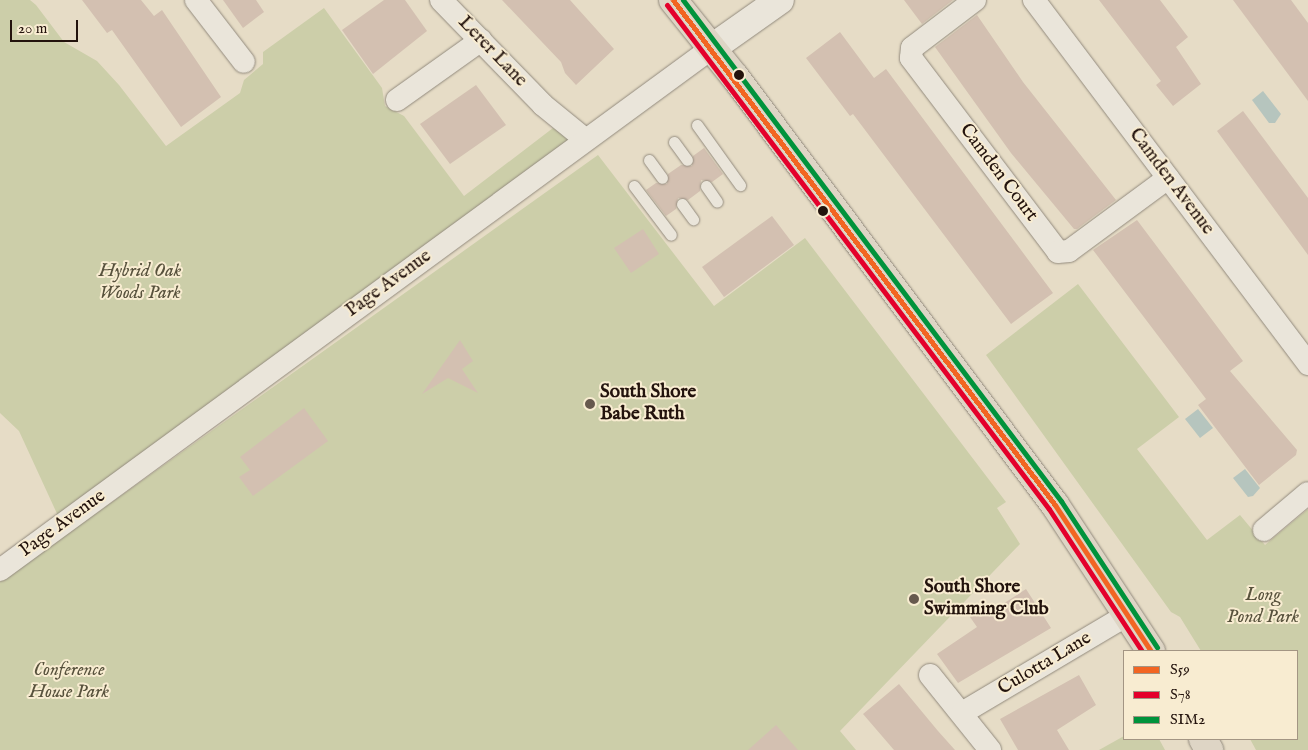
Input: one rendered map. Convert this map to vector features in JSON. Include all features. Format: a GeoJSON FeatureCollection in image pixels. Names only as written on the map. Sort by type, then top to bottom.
{"type":"FeatureCollection","features":[{"type":"Feature","properties":{"kind":"main road"},"geometry":{"type":"LineString","coordinates":[[673,0],[712,48],[1060,512],[1151,650]]}},
{"type":"Feature","properties":{"kind":"street"},"geometry":{"type":"LineString","coordinates":[[196,0],[244,62]]}},
{"type":"Feature","properties":{"kind":"street","name":"Lerer Lane"},"geometry":{"type":"LineString","coordinates":[[441,0],[543,105],[586,140]]}},
{"type":"Feature","properties":{"kind":"street","name":"Page Avenue"},"geometry":{"type":"LineString","coordinates":[[0,570],[780,0]]}},
{"type":"Feature","properties":{"kind":"street","name":"Camden Court"},"geometry":{"type":"LineString","coordinates":[[975,0],[912,48],[911,58],[1058,252],[1069,251],[1168,178]]}},
{"type":"Feature","properties":{"kind":"street","name":"Camden Avenue"},"geometry":{"type":"LineString","coordinates":[[1034,0],[1308,364]]}},
{"type":"Feature","properties":{"kind":"street"},"geometry":{"type":"LineString","coordinates":[[397,100],[481,40]]}},
{"type":"Feature","properties":{"kind":"street"},"geometry":{"type":"LineString","coordinates":[[1264,530],[1308,493]]}},
{"type":"Feature","properties":{"kind":"street","name":"Culotta Lane"},"geometry":{"type":"LineString","coordinates":[[962,713],[1129,614]]}},
{"type":"Feature","properties":{"kind":"street"},"geometry":{"type":"LineString","coordinates":[[930,675],[990,750]]}},
{"type":"Feature","properties":{"kind":"lane"},"geometry":{"type":"LineString","coordinates":[[697,125],[740,185]]}},
{"type":"Feature","properties":{"kind":"lane"},"geometry":{"type":"LineString","coordinates":[[674,142],[687,160]]}},
{"type":"Feature","properties":{"kind":"lane"},"geometry":{"type":"LineString","coordinates":[[649,160],[662,178]]}},
{"type":"Feature","properties":{"kind":"lane"},"geometry":{"type":"LineString","coordinates":[[634,186],[672,235]]}},
{"type":"Feature","properties":{"kind":"lane"},"geometry":{"type":"LineString","coordinates":[[706,186],[718,202]]}},
{"type":"Feature","properties":{"kind":"lane"},"geometry":{"type":"LineString","coordinates":[[682,204],[693,219]]}},
{"type":"Feature","properties":{"kind":"green space","name":"Hybrid Oak Woods Park"},"geometry":{"type":"Polygon","coordinates":[[[0,0],[30,0],[36,5],[64,42],[97,61],[119,85],[166,146],[240,93],[244,80],[263,64],[263,52],[324,8],[382,88],[385,106],[404,116],[464,196],[553,128],[572,140],[59,518],[19,431],[0,413],[0,0]]]}},
{"type":"Feature","properties":{"kind":"green space","name":"South Shore Babe Ruth"},"geometry":{"type":"Polygon","coordinates":[[[598,155],[714,306],[805,238],[1006,502],[997,508],[1020,544],[840,731],[856,750],[0,750],[0,582],[598,155]]]}},
{"type":"Feature","properties":{"kind":"green space","name":"Long Pond Park"},"geometry":{"type":"Polygon","coordinates":[[[1078,284],[1179,417],[1137,449],[1207,540],[1240,515],[1265,545],[1308,509],[1308,750],[1256,750],[1251,740],[1298,740],[1298,650],[1200,650],[1180,617],[1171,612],[986,355],[1078,284]]]}},
{"type":"Feature","properties":{"kind":"green space"},"geometry":{"type":"Polygon","coordinates":[[[1123,737],[1123,740],[1160,740],[1165,750],[1099,750],[1123,737]]]}},
{"type":"Feature","properties":{"kind":"shaded area"},"geometry":{"type":"Polygon","coordinates":[[[1263,91],[1281,114],[1275,123],[1269,123],[1252,100],[1263,91]]]}},
{"type":"Feature","properties":{"kind":"shaded area"},"geometry":{"type":"Polygon","coordinates":[[[1198,409],[1213,428],[1200,438],[1185,419],[1198,409]]]}},
{"type":"Feature","properties":{"kind":"shaded area"},"geometry":{"type":"Polygon","coordinates":[[[1245,469],[1260,488],[1253,496],[1248,497],[1233,478],[1245,469]]]}},
{"type":"Feature","properties":{"kind":"building"},"geometry":{"type":"Polygon","coordinates":[[[82,0],[141,0],[154,16],[162,10],[221,97],[181,127],[112,30],[107,33],[82,0]]]}},
{"type":"Feature","properties":{"kind":"building"},"geometry":{"type":"Polygon","coordinates":[[[223,0],[256,0],[264,12],[243,28],[223,0]]]}},
{"type":"Feature","properties":{"kind":"building"},"geometry":{"type":"Polygon","coordinates":[[[384,0],[405,0],[427,31],[373,74],[342,30],[384,0]]]}},
{"type":"Feature","properties":{"kind":"building"},"geometry":{"type":"Polygon","coordinates":[[[502,0],[570,0],[614,49],[576,85],[565,73],[561,62],[502,0]]]}},
{"type":"Feature","properties":{"kind":"building"},"geometry":{"type":"Polygon","coordinates":[[[904,0],[953,0],[922,24],[904,0]]]}},
{"type":"Feature","properties":{"kind":"building"},"geometry":{"type":"Polygon","coordinates":[[[1099,0],[1160,0],[1188,37],[1176,47],[1201,84],[1173,106],[1156,85],[1161,81],[1099,0]]]}},
{"type":"Feature","properties":{"kind":"building"},"geometry":{"type":"Polygon","coordinates":[[[1233,0],[1291,0],[1308,23],[1308,101],[1233,0]]]}},
{"type":"Feature","properties":{"kind":"building"},"geometry":{"type":"Polygon","coordinates":[[[977,15],[1023,82],[1116,200],[1077,229],[1074,229],[1011,153],[935,47],[977,15]]]}},
{"type":"Feature","properties":{"kind":"building"},"geometry":{"type":"Polygon","coordinates":[[[840,32],[874,78],[886,69],[1053,293],[1011,324],[853,114],[850,116],[806,58],[840,32]]]}},
{"type":"Feature","properties":{"kind":"building"},"geometry":{"type":"Polygon","coordinates":[[[476,85],[506,125],[450,164],[420,124],[476,85]]]}},
{"type":"Feature","properties":{"kind":"building"},"geometry":{"type":"Polygon","coordinates":[[[1243,111],[1308,198],[1308,255],[1217,131],[1243,111]]]}},
{"type":"Feature","properties":{"kind":"building"},"geometry":{"type":"Polygon","coordinates":[[[704,148],[723,174],[712,182],[701,180],[700,191],[688,200],[678,198],[676,209],[666,216],[646,190],[656,183],[667,184],[668,174],[681,165],[692,166],[693,156],[704,148]]]}},
{"type":"Feature","properties":{"kind":"building"},"geometry":{"type":"Polygon","coordinates":[[[772,216],[794,245],[724,297],[702,267],[772,216]]]}},
{"type":"Feature","properties":{"kind":"building"},"geometry":{"type":"Polygon","coordinates":[[[1137,220],[1243,361],[1230,371],[1297,450],[1296,455],[1259,485],[1198,405],[1206,399],[1093,250],[1137,220]]]}},
{"type":"Feature","properties":{"kind":"building"},"geometry":{"type":"Polygon","coordinates":[[[643,229],[659,254],[631,273],[614,248],[643,229]]]}},
{"type":"Feature","properties":{"kind":"building"},"geometry":{"type":"Polygon","coordinates":[[[460,340],[473,361],[462,369],[478,393],[448,378],[422,394],[460,340]]]}},
{"type":"Feature","properties":{"kind":"building"},"geometry":{"type":"Polygon","coordinates":[[[304,408],[328,441],[253,496],[239,477],[250,470],[240,457],[304,408]]]}},
{"type":"Feature","properties":{"kind":"building"},"geometry":{"type":"Polygon","coordinates":[[[1026,589],[1051,628],[958,683],[937,654],[977,627],[970,617],[986,606],[992,611],[1026,589]]]}},
{"type":"Feature","properties":{"kind":"building"},"geometry":{"type":"Polygon","coordinates":[[[1079,675],[1096,705],[1057,730],[1069,750],[1018,750],[1000,719],[1079,675]]]}},
{"type":"Feature","properties":{"kind":"building"},"geometry":{"type":"Polygon","coordinates":[[[899,684],[955,750],[894,750],[863,714],[899,684]]]}},
{"type":"Feature","properties":{"kind":"building"},"geometry":{"type":"Polygon","coordinates":[[[776,725],[798,750],[748,750],[776,725]]]}},
{"type":"Feature","properties":{"kind":"transit line","name":"S59"},"geometry":{"type":"LineString","coordinates":[[673,0],[1055,505],[1150,650]]}},
{"type":"Feature","properties":{"kind":"transit line","name":"SIM2"},"geometry":{"type":"LineString","coordinates":[[683,0],[1061,501],[1157,647]]}},
{"type":"Feature","properties":{"kind":"transit line","name":"S78"},"geometry":{"type":"LineString","coordinates":[[667,5],[1049,509],[1141,650]]}},
{"type":"Feature","properties":{"kind":"place","name":"South Shore Babe Ruth"},"geometry":{"type":"Point","coordinates":[590,404]}},
{"type":"Feature","properties":{"kind":"place","name":"South Shore Swimming Club"},"geometry":{"type":"Point","coordinates":[914,599]}},
{"type":"Feature","properties":{"kind":"park label","name":"Conference House Park"},"geometry":{"type":"Point","coordinates":[69,682]}}]}
